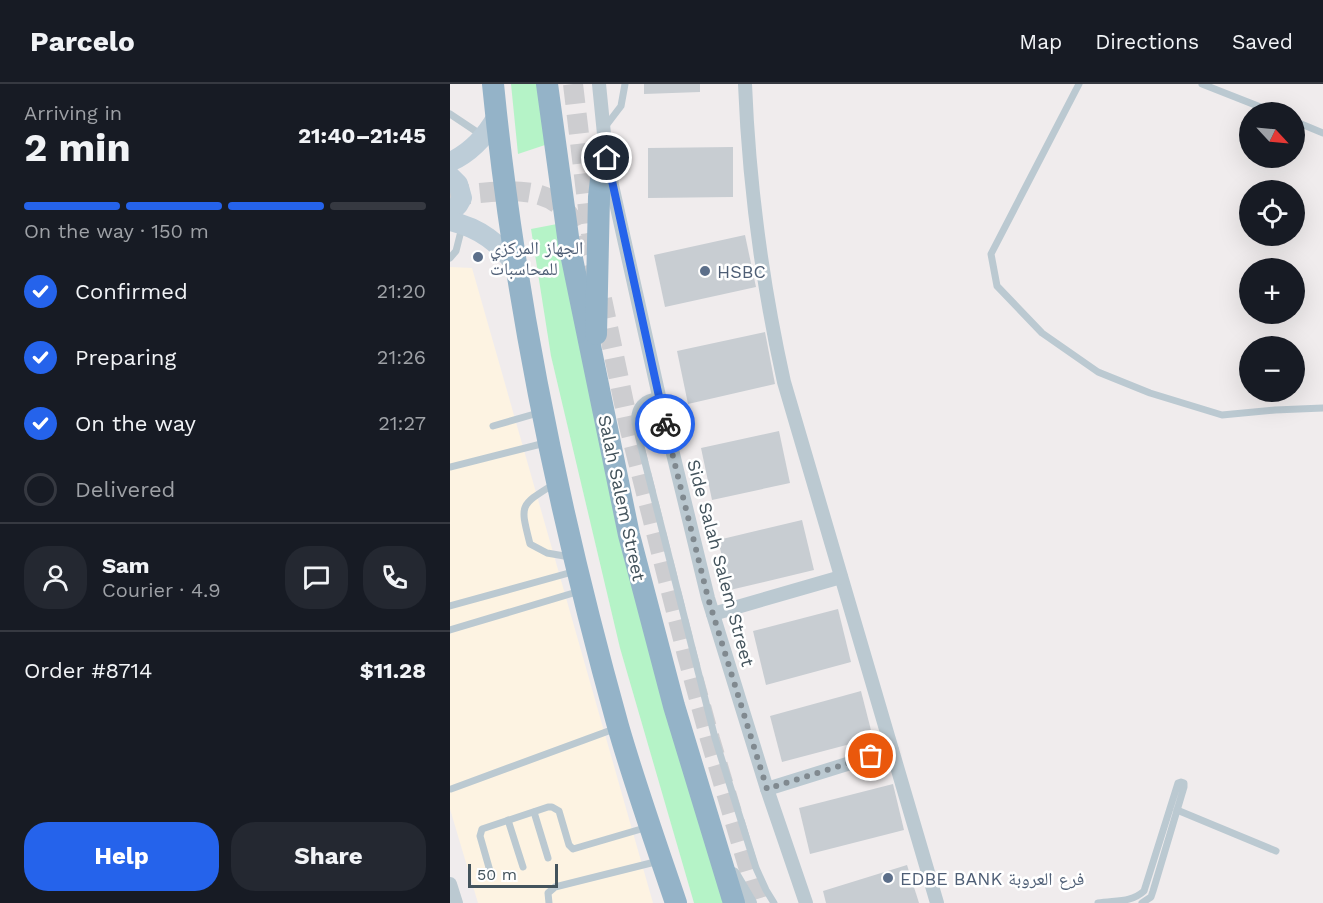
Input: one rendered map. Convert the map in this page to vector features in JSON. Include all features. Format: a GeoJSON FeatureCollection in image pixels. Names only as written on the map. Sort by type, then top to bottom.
{"type":"FeatureCollection","features":[{"type":"Feature","properties":{"kind":"highway"},"geometry":{"type":"LineString","coordinates":[[493,84],[490,127],[558,482],[619,727],[676,903]]}},
{"type":"Feature","properties":{"kind":"highway","name":"Salah Salem Street"},"geometry":{"type":"LineString","coordinates":[[547,84],[564,212],[617,482],[647,610],[734,903]]}},
{"type":"Feature","properties":{"kind":"highway"},"geometry":{"type":"LineString","coordinates":[[595,375],[599,197],[604,136]]}},
{"type":"Feature","properties":{"kind":"main road"},"geometry":{"type":"LineString","coordinates":[[450,162],[467,153],[490,127]]}},
{"type":"Feature","properties":{"kind":"main road"},"geometry":{"type":"LineString","coordinates":[[450,176],[458,184],[462,198],[454,220],[479,230],[493,240],[517,267]]}},
{"type":"Feature","properties":{"kind":"street","name":"Side Salah Salem Street"},"geometry":{"type":"LineString","coordinates":[[599,84],[612,185],[658,396],[713,614],[767,789],[806,903]]}},
{"type":"Feature","properties":{"kind":"street"},"geometry":{"type":"LineString","coordinates":[[745,84],[754,212],[770,314],[793,415],[937,903]]}},
{"type":"Feature","properties":{"kind":"street"},"geometry":{"type":"LineString","coordinates":[[713,614],[841,577]]}},
{"type":"Feature","properties":{"kind":"street"},"geometry":{"type":"LineString","coordinates":[[767,789],[892,750]]}},
{"type":"Feature","properties":{"kind":"street"},"geometry":{"type":"LineString","coordinates":[[719,850],[750,903]]}},
{"type":"Feature","properties":{"kind":"street"},"geometry":{"type":"LineString","coordinates":[[450,884],[456,903]]}},
{"type":"Feature","properties":{"kind":"lane"},"geometry":{"type":"LineString","coordinates":[[604,136],[621,106],[626,84]]}},
{"type":"Feature","properties":{"kind":"lane"},"geometry":{"type":"LineString","coordinates":[[1079,84],[991,254],[997,286],[1042,333],[1098,372],[1150,393],[1222,415],[1323,408]]}},
{"type":"Feature","properties":{"kind":"lane"},"geometry":{"type":"LineString","coordinates":[[1202,84],[1248,102]]}},
{"type":"Feature","properties":{"kind":"lane"},"geometry":{"type":"LineString","coordinates":[[450,114],[490,127]]}},
{"type":"Feature","properties":{"kind":"lane"},"geometry":{"type":"LineString","coordinates":[[1305,126],[1323,133]]}},
{"type":"Feature","properties":{"kind":"lane"},"geometry":{"type":"LineString","coordinates":[[450,258],[456,251],[454,220]]}},
{"type":"Feature","properties":{"kind":"lane"},"geometry":{"type":"LineString","coordinates":[[658,396],[648,397],[640,403],[635,412],[636,423],[712,727],[759,876],[774,903]]}},
{"type":"Feature","properties":{"kind":"lane"},"geometry":{"type":"LineString","coordinates":[[493,426],[544,412]]}},
{"type":"Feature","properties":{"kind":"lane"},"geometry":{"type":"LineString","coordinates":[[450,467],[550,442]]}},
{"type":"Feature","properties":{"kind":"lane"},"geometry":{"type":"LineString","coordinates":[[558,482],[531,499],[523,515],[530,544],[579,573]]}},
{"type":"Feature","properties":{"kind":"lane"},"geometry":{"type":"LineString","coordinates":[[450,606],[579,573]]}},
{"type":"Feature","properties":{"kind":"lane"},"geometry":{"type":"LineString","coordinates":[[450,630],[579,573]]}},
{"type":"Feature","properties":{"kind":"lane"},"geometry":{"type":"LineString","coordinates":[[451,789],[619,727]]}},
{"type":"Feature","properties":{"kind":"lane"},"geometry":{"type":"LineString","coordinates":[[1098,903],[1131,901],[1144,891],[1178,783],[1181,782],[1184,785],[1154,891],[1151,897],[1142,903]]}},
{"type":"Feature","properties":{"kind":"lane"},"geometry":{"type":"LineString","coordinates":[[492,878],[480,833],[484,827],[548,807],[556,808],[561,816],[569,845],[576,849],[650,827]]}},
{"type":"Feature","properties":{"kind":"lane"},"geometry":{"type":"LineString","coordinates":[[1177,810],[1276,851]]}},
{"type":"Feature","properties":{"kind":"lane"},"geometry":{"type":"LineString","coordinates":[[534,812],[548,858]]}},
{"type":"Feature","properties":{"kind":"lane"},"geometry":{"type":"LineString","coordinates":[[508,820],[523,867]]}},
{"type":"Feature","properties":{"kind":"lane"},"geometry":{"type":"LineString","coordinates":[[549,903],[548,893],[555,887],[661,860]]}},
{"type":"Feature","properties":{"kind":"shaded area"},"geometry":{"type":"Polygon","coordinates":[[[450,267],[472,268],[653,903],[478,903],[450,809],[450,267]]]}},
{"type":"Feature","properties":{"kind":"green space"},"geometry":{"type":"Polygon","coordinates":[[[511,84],[539,84],[545,145],[518,154],[511,84]]]}},
{"type":"Feature","properties":{"kind":"green space"},"geometry":{"type":"Polygon","coordinates":[[[557,224],[723,903],[694,903],[620,648],[551,356],[531,229],[557,224]]]}},
{"type":"Feature","properties":{"kind":"building"},"geometry":{"type":"Polygon","coordinates":[[[644,84],[700,84],[700,92],[644,94],[644,84]]]}},
{"type":"Feature","properties":{"kind":"building"},"geometry":{"type":"Polygon","coordinates":[[[733,147],[733,197],[648,198],[648,148],[733,147]]]}},
{"type":"Feature","properties":{"kind":"building","name":"HSBC"},"geometry":{"type":"Polygon","coordinates":[[[745,235],[756,287],[665,307],[654,255],[745,235]]]}},
{"type":"Feature","properties":{"kind":"building"},"geometry":{"type":"Polygon","coordinates":[[[765,332],[775,384],[688,404],[677,351],[765,332]]]}},
{"type":"Feature","properties":{"kind":"building"},"geometry":{"type":"Polygon","coordinates":[[[779,431],[790,483],[712,500],[701,448],[779,431]]]}},
{"type":"Feature","properties":{"kind":"building"},"geometry":{"type":"Polygon","coordinates":[[[802,520],[814,570],[730,590],[718,540],[802,520]]]}},
{"type":"Feature","properties":{"kind":"building"},"geometry":{"type":"Polygon","coordinates":[[[838,609],[851,662],[766,685],[753,631],[838,609]]]}},
{"type":"Feature","properties":{"kind":"building"},"geometry":{"type":"Polygon","coordinates":[[[861,691],[873,738],[782,762],[770,716],[861,691]]]}},
{"type":"Feature","properties":{"kind":"building"},"geometry":{"type":"Polygon","coordinates":[[[893,784],[904,830],[810,854],[799,808],[893,784]]]}},
{"type":"Feature","properties":{"kind":"building","name":"EDBE BANK فرع العروبة"},"geometry":{"type":"Polygon","coordinates":[[[907,865],[919,903],[826,903],[823,891],[907,865]]]}},
{"type":"Feature","properties":{"kind":"tunnel"},"geometry":{"type":"LineString","coordinates":[[573,84],[591,234]]}},
{"type":"Feature","properties":{"kind":"tunnel"},"geometry":{"type":"LineString","coordinates":[[450,196],[503,191],[538,194],[553,201],[566,211],[576,227],[594,285]]}},
{"type":"Feature","properties":{"kind":"tunnel"},"geometry":{"type":"LineString","coordinates":[[602,299],[628,422],[687,655],[759,903]]}},
{"type":"Feature","properties":{"kind":"way so far"},"geometry":{"type":"LineString","coordinates":[[665,424],[708,598],[767,789],[871,756]]}},
{"type":"Feature","properties":{"kind":"place","name":"الجهاز المركزي للمحاسبات"},"geometry":{"type":"Point","coordinates":[478,257]}},
{"type":"Feature","properties":{"kind":"place","name":"HSBC"},"geometry":{"type":"Point","coordinates":[705,271]}},
{"type":"Feature","properties":{"kind":"place","name":"EDBE BANK فرع العروبة"},"geometry":{"type":"Point","coordinates":[888,878]}},
{"type":"Feature","properties":{"kind":"route"},"geometry":{"type":"LineString","coordinates":[[607,158],[665,424]]}}]}
